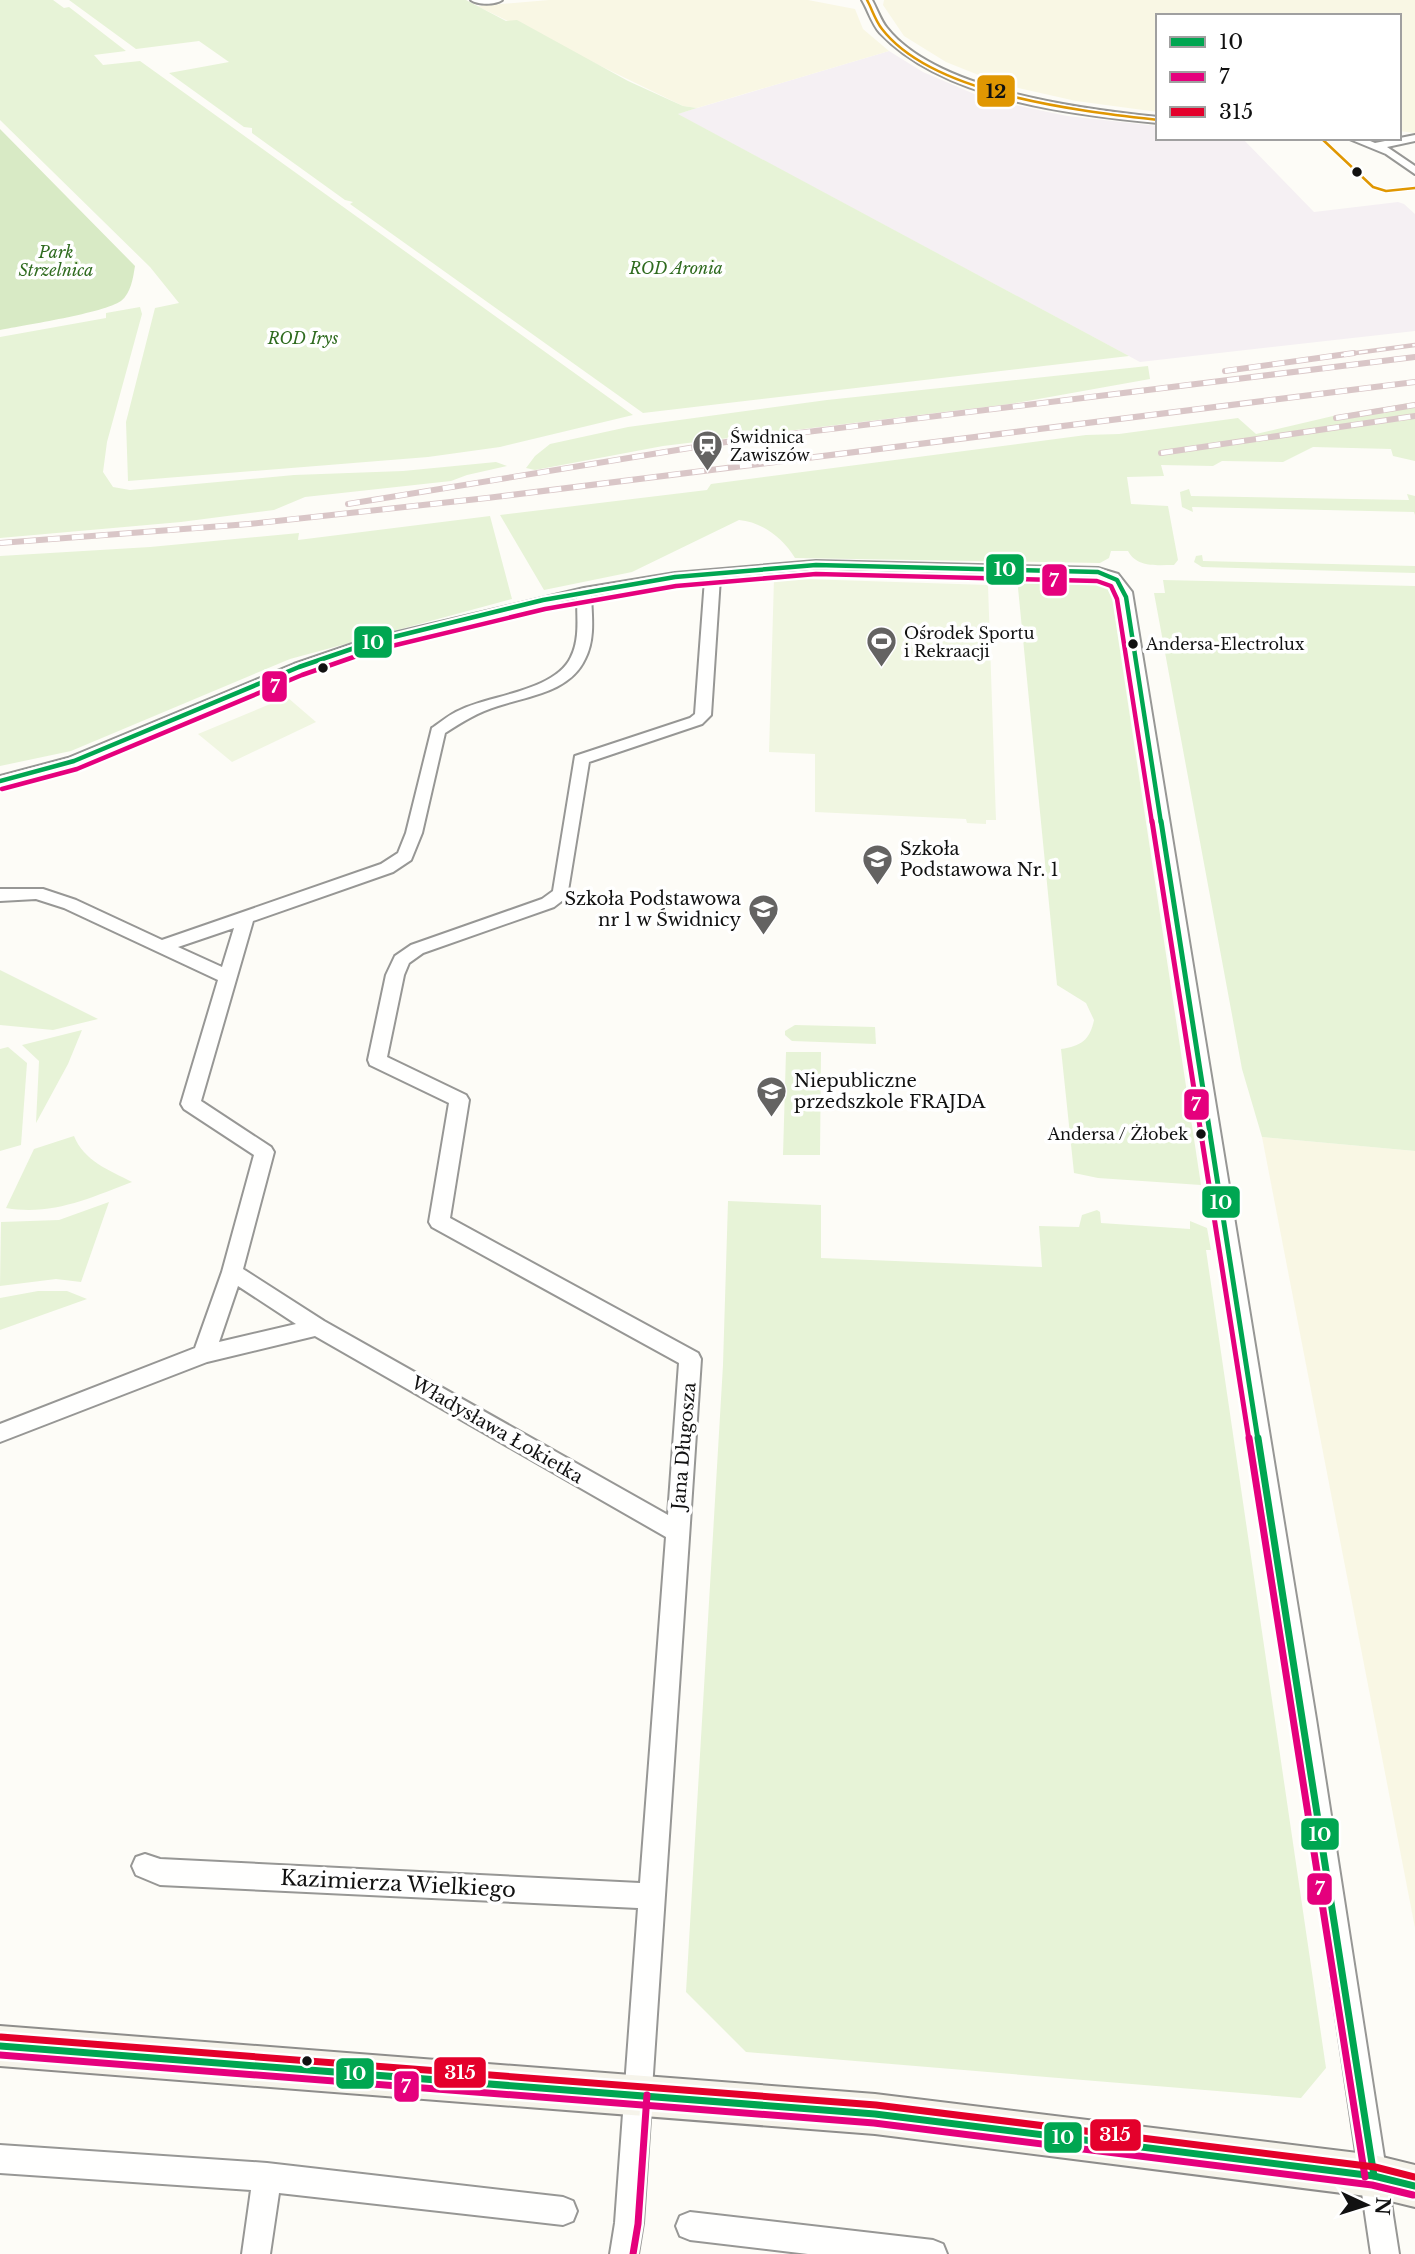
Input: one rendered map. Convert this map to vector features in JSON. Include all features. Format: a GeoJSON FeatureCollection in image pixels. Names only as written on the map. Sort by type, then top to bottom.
{"type":"FeatureCollection","features":[{"type":"Feature","properties":{"kind":"street"},"geometry":{"type":"LineString","coordinates":[[475,0],[497,0]]}},
{"type":"Feature","properties":{"kind":"street"},"geometry":{"type":"LineString","coordinates":[[867,0],[875,21],[902,47],[938,69],[967,81],[1071,110],[1156,120]]}},
{"type":"Feature","properties":{"kind":"street"},"geometry":{"type":"LineString","coordinates":[[1376,146],[1415,138]]}},
{"type":"Feature","properties":{"kind":"street"},"geometry":{"type":"LineString","coordinates":[[1358,140],[1390,152],[1415,171]]}},
{"type":"Feature","properties":{"kind":"street"},"geometry":{"type":"LineString","coordinates":[[0,781],[74,761],[299,667],[369,643],[584,592],[713,572],[852,564],[1098,572],[1114,577],[1124,589],[1385,2254]]}},
{"type":"Feature","properties":{"kind":"street","name":"Jana Długosza"},"geometry":{"type":"LineString","coordinates":[[624,2254],[629,2223],[690,1359],[439,1222],[459,1100],[377,1060],[395,975],[401,960],[417,949],[548,903],[561,892],[581,759],[696,721],[703,715],[713,572]]}},
{"type":"Feature","properties":{"kind":"street"},"geometry":{"type":"LineString","coordinates":[[163,946],[387,868],[405,856],[414,834],[438,731],[471,710],[540,688],[576,667],[585,649],[588,617],[584,592]]}},
{"type":"Feature","properties":{"kind":"street"},"geometry":{"type":"LineString","coordinates":[[0,895],[37,893],[70,904],[227,977]]}},
{"type":"Feature","properties":{"kind":"street"},"geometry":{"type":"LineString","coordinates":[[204,1354],[232,1272],[264,1152],[191,1104],[246,916]]}},
{"type":"Feature","properties":{"kind":"street","name":"Władysława Łokietka"},"geometry":{"type":"LineString","coordinates":[[232,1272],[317,1327],[677,1532]]}},
{"type":"Feature","properties":{"kind":"street"},"geometry":{"type":"LineString","coordinates":[[0,1433],[204,1354],[317,1327]]}},
{"type":"Feature","properties":{"kind":"street","name":"Kazimierza Wielkiego"},"geometry":{"type":"LineString","coordinates":[[145,1866],[160,1872],[652,1896]]}},
{"type":"Feature","properties":{"kind":"street"},"geometry":{"type":"LineString","coordinates":[[0,2046],[875,2114],[1374,2176],[1415,2186]]}},
{"type":"Feature","properties":{"kind":"street"},"geometry":{"type":"LineString","coordinates":[[0,2159],[267,2177],[563,2211]]}},
{"type":"Feature","properties":{"kind":"street"},"geometry":{"type":"LineString","coordinates":[[256,2254],[267,2177]]}},
{"type":"Feature","properties":{"kind":"street"},"geometry":{"type":"LineString","coordinates":[[690,2226],[862,2250],[933,2254]]}},
{"type":"Feature","properties":{"kind":"shaded area"},"geometry":{"type":"Polygon","coordinates":[[[549,0],[808,0],[855,9],[863,29],[889,51],[697,108],[683,106],[477,6],[549,0]]]}},
{"type":"Feature","properties":{"kind":"shaded area"},"geometry":{"type":"Polygon","coordinates":[[[884,0],[1415,0],[1415,133],[1401,131],[1401,14],[1156,14],[1156,112],[1076,101],[1001,84],[946,62],[904,36],[883,5],[884,0]]]}},
{"type":"Feature","properties":{"kind":"shaded area"},"geometry":{"type":"Polygon","coordinates":[[[889,51],[923,72],[986,99],[1067,116],[1156,126],[1156,140],[1244,140],[1314,212],[1398,202],[1415,214],[1415,331],[1140,362],[677,114],[889,51]]]}},
{"type":"Feature","properties":{"kind":"shaded area"},"geometry":{"type":"Polygon","coordinates":[[[1262,1137],[1415,1151],[1415,1928],[1262,1137]]]}},
{"type":"Feature","properties":{"kind":"green space","name":"ROD Irys"},"geometry":{"type":"Polygon","coordinates":[[[0,0],[53,0],[64,8],[69,7],[126,51],[94,55],[103,65],[140,61],[633,415],[500,447],[428,457],[128,481],[126,422],[155,308],[179,303],[150,267],[0,120],[0,0]]]}},
{"type":"Feature","properties":{"kind":"green space","name":"ROD Aronia"},"geometry":{"type":"Polygon","coordinates":[[[69,0],[466,0],[506,21],[517,20],[628,81],[683,106],[697,108],[678,114],[1129,356],[643,413],[350,204],[353,202],[345,200],[252,133],[252,128],[244,127],[169,73],[229,62],[199,41],[136,49],[69,0]]]}},
{"type":"Feature","properties":{"kind":"green space","name":"Park Strzelnica"},"geometry":{"type":"Polygon","coordinates":[[[0,129],[135,266],[129,290],[121,301],[82,314],[0,330],[0,129]]]}},
{"type":"Feature","properties":{"kind":"green space"},"geometry":{"type":"Polygon","coordinates":[[[140,307],[142,314],[107,442],[103,472],[113,487],[130,490],[294,475],[403,471],[496,462],[507,466],[451,481],[305,497],[274,510],[181,522],[0,538],[0,337],[106,318],[106,313],[140,307]]]}},
{"type":"Feature","properties":{"kind":"green space"},"geometry":{"type":"Polygon","coordinates":[[[1148,366],[1150,379],[1010,404],[663,446],[535,470],[526,468],[535,456],[550,444],[628,427],[827,400],[1148,366]]]}},
{"type":"Feature","properties":{"kind":"green space"},"geometry":{"type":"Polygon","coordinates":[[[1415,402],[1415,461],[1393,456],[1391,449],[1313,447],[1283,462],[1222,461],[1213,466],[1161,465],[1164,476],[1127,477],[1131,504],[1168,506],[1178,560],[1174,565],[1142,563],[1128,551],[1111,551],[1109,558],[1100,563],[795,558],[771,532],[748,521],[739,520],[632,572],[544,590],[500,515],[707,490],[711,484],[1238,418],[1256,434],[1333,416],[1415,402]]]}},
{"type":"Feature","properties":{"kind":"green space"},"geometry":{"type":"Polygon","coordinates":[[[1189,489],[1191,496],[1409,500],[1407,494],[1415,496],[1415,515],[1414,512],[1192,507],[1193,512],[1182,507],[1180,492],[1189,489]]]}},
{"type":"Feature","properties":{"kind":"green space"},"geometry":{"type":"Polygon","coordinates":[[[490,516],[512,599],[290,659],[71,751],[0,766],[0,556],[150,547],[299,533],[298,540],[490,516]]]}},
{"type":"Feature","properties":{"kind":"green space"},"geometry":{"type":"Polygon","coordinates":[[[1202,555],[1203,561],[1415,566],[1415,573],[1202,567],[1194,562],[1196,556],[1202,555]]]}},
{"type":"Feature","properties":{"kind":"green space"},"geometry":{"type":"Polygon","coordinates":[[[1035,574],[1091,576],[1110,583],[1115,589],[1112,598],[1201,1185],[1098,1178],[1074,1173],[1061,1049],[1084,1041],[1094,1020],[1086,1003],[1057,985],[1018,588],[1019,584],[1035,574]]]}},
{"type":"Feature","properties":{"kind":"green space","name":"Ośrodek Sportu i Rekraacji"},"geometry":{"type":"Polygon","coordinates":[[[774,578],[988,585],[996,820],[986,820],[986,824],[967,823],[966,819],[815,812],[815,754],[769,752],[774,578]]]}},
{"type":"Feature","properties":{"kind":"green space"},"geometry":{"type":"Polygon","coordinates":[[[1163,580],[1415,586],[1415,1151],[1262,1137],[1242,1069],[1154,593],[1165,593],[1163,580]]]}},
{"type":"Feature","properties":{"kind":"green space"},"geometry":{"type":"Polygon","coordinates":[[[287,697],[316,722],[232,762],[198,734],[287,697]]]}},
{"type":"Feature","properties":{"kind":"green space"},"geometry":{"type":"Polygon","coordinates":[[[0,970],[98,1019],[53,1030],[0,1025],[0,970]]]}},
{"type":"Feature","properties":{"kind":"green space"},"geometry":{"type":"Polygon","coordinates":[[[795,1025],[875,1027],[876,1044],[792,1041],[785,1035],[785,1031],[795,1025]]]}},
{"type":"Feature","properties":{"kind":"green space"},"geometry":{"type":"Polygon","coordinates":[[[82,1030],[68,1064],[36,1123],[39,1061],[22,1045],[82,1030]]]}},
{"type":"Feature","properties":{"kind":"green space"},"geometry":{"type":"Polygon","coordinates":[[[8,1047],[27,1063],[21,1145],[0,1151],[0,1049],[8,1047]]]}},
{"type":"Feature","properties":{"kind":"green space"},"geometry":{"type":"Polygon","coordinates":[[[786,1052],[821,1052],[820,1155],[783,1155],[786,1052]]]}},
{"type":"Feature","properties":{"kind":"green space"},"geometry":{"type":"Polygon","coordinates":[[[74,1136],[78,1145],[91,1158],[132,1182],[55,1208],[6,1208],[34,1149],[74,1136]]]}},
{"type":"Feature","properties":{"kind":"green space"},"geometry":{"type":"Polygon","coordinates":[[[728,1201],[821,1205],[821,1258],[1042,1267],[1039,1226],[1079,1227],[1082,1215],[1097,1210],[1100,1212],[1101,1223],[1190,1229],[1190,1221],[1207,1228],[1211,1250],[1206,1250],[1326,2068],[1301,2098],[746,2052],[686,1992],[723,1365],[728,1201]]]}},
{"type":"Feature","properties":{"kind":"green space"},"geometry":{"type":"Polygon","coordinates":[[[109,1202],[81,1282],[56,1279],[0,1286],[1,1222],[59,1220],[109,1202]]]}},
{"type":"Feature","properties":{"kind":"green space"},"geometry":{"type":"Polygon","coordinates":[[[38,1291],[67,1291],[87,1299],[0,1330],[0,1298],[38,1291]]]}},
{"type":"Feature","properties":{"kind":"railway"},"geometry":{"type":"LineString","coordinates":[[1341,355],[1415,345]]}},
{"type":"Feature","properties":{"kind":"railway"},"geometry":{"type":"LineString","coordinates":[[1225,371],[1354,353]]}},
{"type":"Feature","properties":{"kind":"railway"},"geometry":{"type":"LineString","coordinates":[[348,504],[726,442],[1415,357]]}},
{"type":"Feature","properties":{"kind":"railway"},"geometry":{"type":"LineString","coordinates":[[0,543],[249,524],[487,498],[1415,382]]}},
{"type":"Feature","properties":{"kind":"railway"},"geometry":{"type":"LineString","coordinates":[[1336,418],[1415,405]]}},
{"type":"Feature","properties":{"kind":"railway"},"geometry":{"type":"LineString","coordinates":[[1161,453],[1415,416]]}},
{"type":"Feature","properties":{"kind":"transit line","name":"12"},"geometry":{"type":"LineString","coordinates":[[867,0],[882,29],[904,50],[934,68],[970,83],[1010,95],[1091,112],[1156,120]]}},
{"type":"Feature","properties":{"kind":"transit line","name":"12"},"geometry":{"type":"LineString","coordinates":[[1323,140],[1373,187],[1386,191],[1415,188]]}},
{"type":"Feature","properties":{"kind":"transit line","name":"10"},"geometry":{"type":"LineString","coordinates":[[0,781],[74,761],[299,667],[369,643],[543,600],[675,577],[816,565],[1098,572],[1117,580],[1126,597],[1374,2176]]}},
{"type":"Feature","properties":{"kind":"transit line","name":"7"},"geometry":{"type":"LineString","coordinates":[[2,789],[77,769],[302,675],[371,651],[545,609],[676,586],[816,574],[1097,581],[1111,586],[1117,599],[1365,2177]]}},
{"type":"Feature","properties":{"kind":"transit line","name":"315"},"geometry":{"type":"LineString","coordinates":[[1,2037],[876,2105],[1375,2167],[1415,2177]]}},
{"type":"Feature","properties":{"kind":"transit line","name":"10"},"geometry":{"type":"LineString","coordinates":[[0,2046],[875,2114],[1374,2176],[1415,2186]]}},
{"type":"Feature","properties":{"kind":"transit line","name":"7"},"geometry":{"type":"LineString","coordinates":[[0,2055],[874,2123],[1372,2185],[1413,2195]]}},
{"type":"Feature","properties":{"kind":"transit line","name":"7"},"geometry":{"type":"LineString","coordinates":[[633,2254],[638,2224],[647,2095]]}},
{"type":"Feature","properties":{"kind":"place","name":"Świdnica Zawiszów"},"geometry":{"type":"Point","coordinates":[707,473]}},
{"type":"Feature","properties":{"kind":"place","name":"Andersa-Electrolux"},"geometry":{"type":"Point","coordinates":[1133,644]}},
{"type":"Feature","properties":{"kind":"place","name":"Ośrodek Sportu i Rekraacji"},"geometry":{"type":"Point","coordinates":[881,669]}},
{"type":"Feature","properties":{"kind":"place","name":"Szkoła Podstawowa Nr. 1"},"geometry":{"type":"Point","coordinates":[877,886]}},
{"type":"Feature","properties":{"kind":"place","name":"Szkoła Podstawowa nr 1 w Świdnicy"},"geometry":{"type":"Point","coordinates":[764,936]}},
{"type":"Feature","properties":{"kind":"place","name":"Niepubliczne przedszkole FRAJDA"},"geometry":{"type":"Point","coordinates":[771,1118]}},
{"type":"Feature","properties":{"kind":"place","name":"Andersa / Żłobek"},"geometry":{"type":"Point","coordinates":[1201,1134]}}]}
